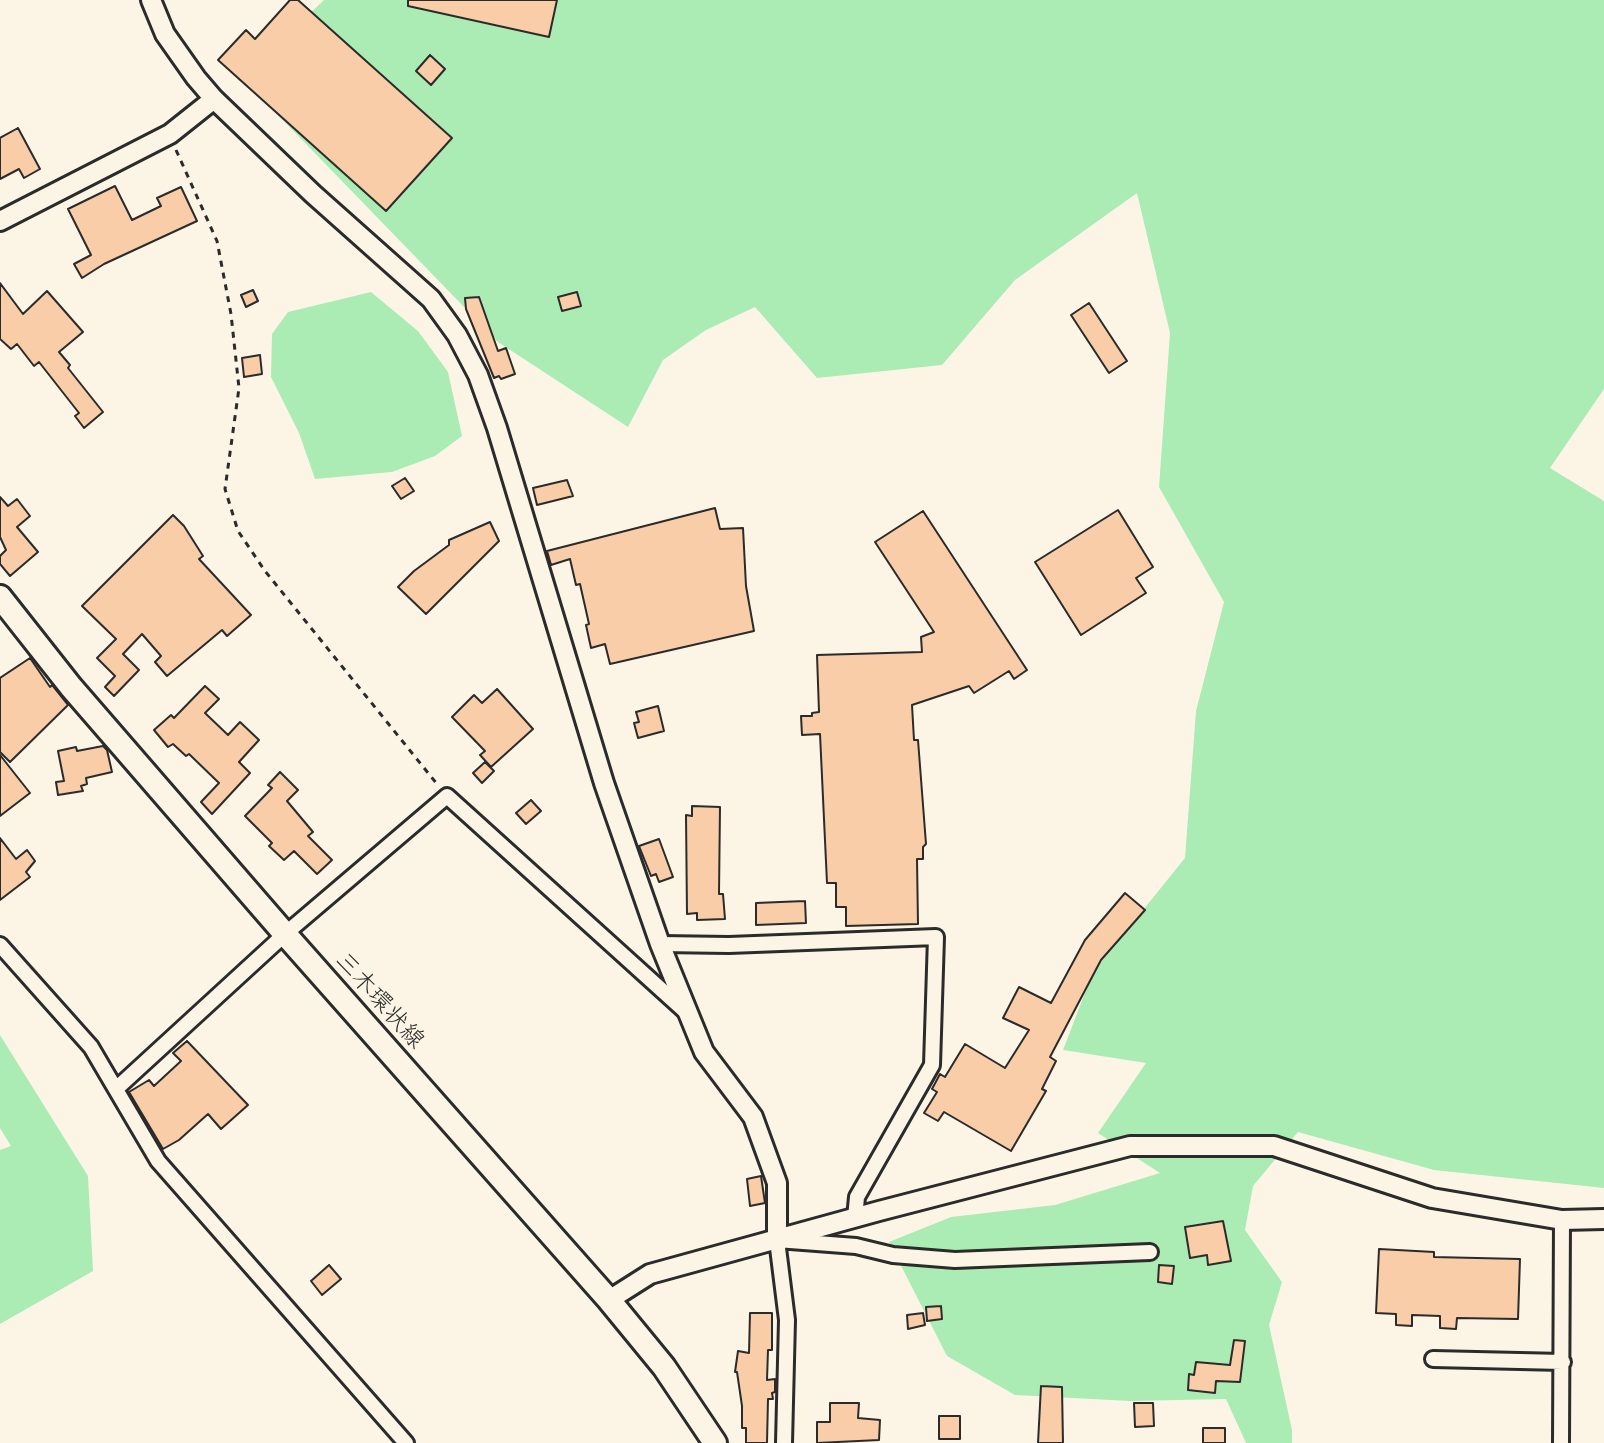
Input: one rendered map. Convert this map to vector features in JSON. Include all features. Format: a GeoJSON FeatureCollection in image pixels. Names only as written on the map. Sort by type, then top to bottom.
{"type":"FeatureCollection","features":[{"type":"Feature","properties":{"kind":"main road","name":"三木環状線"},"geometry":{"type":"LineString","coordinates":[[0,597],[71,687],[609,1300],[664,1367],[715,1443]]}},
{"type":"Feature","properties":{"kind":"street"},"geometry":{"type":"LineString","coordinates":[[151,0],[165,34],[214,99],[313,194],[431,299],[457,335],[478,375],[497,428],[604,783],[660,944],[704,1052],[753,1117],[777,1183],[777,1240],[787,1320],[784,1443]]}},
{"type":"Feature","properties":{"kind":"street"},"geometry":{"type":"LineString","coordinates":[[0,221],[170,134],[214,99]]}},
{"type":"Feature","properties":{"kind":"street"},"geometry":{"type":"LineString","coordinates":[[116,1089],[285,934],[447,796],[687,1013]]}},
{"type":"Feature","properties":{"kind":"street"},"geometry":{"type":"LineString","coordinates":[[660,944],[729,945],[936,937],[932,1065],[857,1197],[855,1218]]}},
{"type":"Feature","properties":{"kind":"street"},"geometry":{"type":"LineString","coordinates":[[0,945],[91,1047],[158,1161],[406,1443]]}},
{"type":"Feature","properties":{"kind":"street"},"geometry":{"type":"LineString","coordinates":[[609,1300],[650,1274],[1130,1146],[1274,1146],[1432,1198],[1562,1220],[1604,1219]]}},
{"type":"Feature","properties":{"kind":"street"},"geometry":{"type":"LineString","coordinates":[[1561,1443],[1562,1220]]}},
{"type":"Feature","properties":{"kind":"street"},"geometry":{"type":"LineString","coordinates":[[777,1240],[856,1246],[893,1255],[955,1260],[1150,1252]]}},
{"type":"Feature","properties":{"kind":"street"},"geometry":{"type":"LineString","coordinates":[[1433,1359],[1563,1362]]}},
{"type":"Feature","properties":{"kind":"path"},"geometry":{"type":"LineString","coordinates":[[170,134],[217,241],[231,314],[239,388],[225,489],[238,531],[265,571],[447,796]]}},
{"type":"Feature","properties":{"kind":"green space"},"geometry":{"type":"Polygon","coordinates":[[[324,0],[1604,0],[1604,389],[1550,468],[1604,501],[1604,1188],[1434,1170],[1298,1132],[1253,1186],[1245,1230],[1282,1282],[1269,1325],[1292,1430],[1292,1443],[1246,1443],[1226,1399],[1130,1401],[1015,1395],[947,1356],[889,1242],[951,1217],[1055,1205],[1160,1173],[1098,1133],[1146,1063],[1063,1050],[1093,972],[1185,858],[1196,711],[1224,602],[1159,487],[1170,333],[1137,193],[1015,280],[942,365],[817,378],[755,307],[706,330],[663,360],[628,427],[498,342],[242,78],[324,0]]]}},
{"type":"Feature","properties":{"kind":"green space"},"geometry":{"type":"Polygon","coordinates":[[[371,292],[418,331],[448,372],[462,436],[435,456],[392,472],[315,479],[299,433],[271,377],[272,334],[288,312],[371,292]]]}},
{"type":"Feature","properties":{"kind":"green space"},"geometry":{"type":"Polygon","coordinates":[[[0,1035],[88,1176],[93,1271],[0,1324],[0,1150],[11,1146],[0,1128],[0,1035]]]}},
{"type":"Feature","properties":{"kind":"building"},"geometry":{"type":"Polygon","coordinates":[[[290,0],[298,0],[452,138],[386,211],[218,60],[246,30],[255,39],[290,0]]]}},
{"type":"Feature","properties":{"kind":"building"},"geometry":{"type":"Polygon","coordinates":[[[408,0],[557,0],[549,37],[408,6],[408,0]]]}},
{"type":"Feature","properties":{"kind":"building"},"geometry":{"type":"Polygon","coordinates":[[[430,55],[445,69],[431,85],[416,71],[430,55]]]}},
{"type":"Feature","properties":{"kind":"building"},"geometry":{"type":"Polygon","coordinates":[[[18,128],[40,169],[24,178],[19,169],[0,179],[0,138],[18,128]]]}},
{"type":"Feature","properties":{"kind":"building"},"geometry":{"type":"Polygon","coordinates":[[[115,186],[132,220],[161,206],[157,198],[181,187],[197,221],[104,264],[82,278],[74,264],[91,255],[68,209],[115,186]]]}},
{"type":"Feature","properties":{"kind":"building"},"geometry":{"type":"Polygon","coordinates":[[[0,283],[23,314],[47,291],[83,332],[59,352],[103,412],[84,428],[75,416],[79,413],[39,362],[34,366],[17,344],[11,349],[0,339],[0,283]]]}},
{"type":"Feature","properties":{"kind":"building"},"geometry":{"type":"Polygon","coordinates":[[[253,290],[258,301],[246,307],[241,295],[253,290]]]}},
{"type":"Feature","properties":{"kind":"building"},"geometry":{"type":"Polygon","coordinates":[[[577,292],[581,306],[562,311],[558,297],[577,292]]]}},
{"type":"Feature","properties":{"kind":"building"},"geometry":{"type":"Polygon","coordinates":[[[479,297],[498,351],[506,348],[515,374],[494,378],[466,309],[465,298],[479,297]]]}},
{"type":"Feature","properties":{"kind":"building"},"geometry":{"type":"Polygon","coordinates":[[[1089,303],[1127,361],[1109,373],[1071,315],[1089,303]]]}},
{"type":"Feature","properties":{"kind":"building"},"geometry":{"type":"Polygon","coordinates":[[[260,355],[262,374],[244,377],[242,358],[260,355]]]}},
{"type":"Feature","properties":{"kind":"building"},"geometry":{"type":"Polygon","coordinates":[[[405,478],[414,491],[401,499],[392,486],[405,478]]]}},
{"type":"Feature","properties":{"kind":"building"},"geometry":{"type":"Polygon","coordinates":[[[567,480],[573,496],[537,505],[533,488],[567,480]]]}},
{"type":"Feature","properties":{"kind":"building"},"geometry":{"type":"Polygon","coordinates":[[[0,497],[8,506],[17,499],[30,516],[17,527],[38,552],[10,576],[0,564],[0,556],[6,550],[0,537],[0,497]]]}},
{"type":"Feature","properties":{"kind":"building"},"geometry":{"type":"Polygon","coordinates":[[[715,508],[720,529],[743,528],[746,586],[754,631],[610,664],[605,644],[591,648],[580,584],[576,585],[570,559],[551,565],[547,551],[715,508]]]}},
{"type":"Feature","properties":{"kind":"building"},"geometry":{"type":"Polygon","coordinates":[[[1118,510],[1153,567],[1136,578],[1146,593],[1081,635],[1035,562],[1118,510]]]}},
{"type":"Feature","properties":{"kind":"building"},"geometry":{"type":"Polygon","coordinates":[[[923,511],[1027,670],[1014,679],[1009,671],[974,693],[969,686],[912,705],[914,740],[918,740],[926,844],[923,859],[917,859],[918,924],[846,926],[846,907],[836,907],[836,883],[827,883],[820,734],[802,735],[801,716],[819,712],[817,655],[922,652],[921,637],[934,632],[875,542],[923,511]]]}},
{"type":"Feature","properties":{"kind":"building"},"geometry":{"type":"Polygon","coordinates":[[[173,515],[203,556],[199,559],[251,615],[227,636],[222,630],[167,676],[155,662],[161,656],[142,634],[123,654],[139,670],[114,696],[105,687],[115,676],[97,658],[116,639],[82,606],[173,515]]]}},
{"type":"Feature","properties":{"kind":"building"},"geometry":{"type":"Polygon","coordinates":[[[490,522],[499,541],[426,614],[398,587],[449,545],[449,540],[490,522]]]}},
{"type":"Feature","properties":{"kind":"building"},"geometry":{"type":"Polygon","coordinates":[[[30,658],[50,687],[52,685],[68,705],[10,762],[0,752],[0,678],[30,658]]]}},
{"type":"Feature","properties":{"kind":"building"},"geometry":{"type":"Polygon","coordinates":[[[205,686],[219,699],[205,713],[228,735],[240,722],[259,740],[239,762],[250,773],[212,814],[201,802],[219,783],[189,754],[186,756],[173,744],[168,747],[154,730],[171,715],[174,718],[205,686]]]}},
{"type":"Feature","properties":{"kind":"building"},"geometry":{"type":"Polygon","coordinates":[[[497,689],[533,729],[491,767],[480,755],[485,751],[452,717],[474,695],[482,703],[497,689]]]}},
{"type":"Feature","properties":{"kind":"building"},"geometry":{"type":"Polygon","coordinates":[[[658,706],[664,731],[638,738],[634,723],[639,722],[636,712],[658,706]]]}},
{"type":"Feature","properties":{"kind":"building"},"geometry":{"type":"Polygon","coordinates":[[[103,746],[107,750],[112,772],[86,778],[87,784],[81,786],[83,791],[58,795],[56,782],[64,781],[58,751],[103,746]]]}},
{"type":"Feature","properties":{"kind":"building"},"geometry":{"type":"Polygon","coordinates":[[[0,755],[30,793],[0,816],[0,755]]]}},
{"type":"Feature","properties":{"kind":"building"},"geometry":{"type":"Polygon","coordinates":[[[485,762],[494,771],[482,783],[473,773],[485,762]]]}},
{"type":"Feature","properties":{"kind":"building"},"geometry":{"type":"Polygon","coordinates":[[[280,772],[298,790],[287,801],[313,832],[308,836],[332,860],[317,874],[294,851],[284,860],[245,816],[272,788],[268,785],[280,772]]]}},
{"type":"Feature","properties":{"kind":"building"},"geometry":{"type":"Polygon","coordinates":[[[531,800],[541,811],[526,824],[516,813],[531,800]]]}},
{"type":"Feature","properties":{"kind":"building"},"geometry":{"type":"Polygon","coordinates":[[[692,806],[720,807],[719,894],[723,894],[725,919],[697,920],[697,913],[687,914],[686,815],[692,816],[692,806]]]}},
{"type":"Feature","properties":{"kind":"building"},"geometry":{"type":"Polygon","coordinates":[[[0,838],[16,859],[27,850],[35,861],[26,872],[30,877],[0,900],[0,838]]]}},
{"type":"Feature","properties":{"kind":"building"},"geometry":{"type":"Polygon","coordinates":[[[659,839],[673,877],[659,882],[656,874],[651,876],[639,846],[659,839]]]}},
{"type":"Feature","properties":{"kind":"building"},"geometry":{"type":"Polygon","coordinates":[[[1125,893],[1145,910],[1101,960],[1050,1057],[1056,1061],[1042,1089],[1046,1091],[1011,1151],[944,1112],[938,1121],[924,1113],[937,1092],[932,1089],[940,1074],[945,1077],[965,1044],[1005,1068],[1029,1030],[1003,1018],[1019,987],[1051,1003],[1085,940],[1125,893]]]}},
{"type":"Feature","properties":{"kind":"building"},"geometry":{"type":"Polygon","coordinates":[[[805,901],[806,923],[756,925],[756,903],[805,901]]]}},
{"type":"Feature","properties":{"kind":"building"},"geometry":{"type":"Polygon","coordinates":[[[187,1041],[248,1105],[221,1129],[208,1114],[179,1140],[163,1149],[129,1092],[149,1080],[154,1086],[181,1061],[173,1053],[187,1041]]]}},
{"type":"Feature","properties":{"kind":"building"},"geometry":{"type":"Polygon","coordinates":[[[761,1176],[765,1203],[750,1206],[747,1179],[761,1176]]]}},
{"type":"Feature","properties":{"kind":"building"},"geometry":{"type":"Polygon","coordinates":[[[1223,1221],[1231,1261],[1208,1265],[1207,1255],[1190,1258],[1185,1227],[1223,1221]]]}},
{"type":"Feature","properties":{"kind":"building"},"geometry":{"type":"Polygon","coordinates":[[[1379,1249],[1434,1252],[1434,1257],[1520,1259],[1518,1319],[1457,1318],[1456,1329],[1440,1328],[1440,1316],[1412,1315],[1412,1326],[1396,1325],[1396,1314],[1376,1313],[1379,1249]]]}},
{"type":"Feature","properties":{"kind":"building"},"geometry":{"type":"Polygon","coordinates":[[[329,1265],[341,1279],[322,1295],[311,1281],[329,1265]]]}},
{"type":"Feature","properties":{"kind":"building"},"geometry":{"type":"Polygon","coordinates":[[[1159,1265],[1174,1266],[1172,1284],[1158,1282],[1159,1265]]]}},
{"type":"Feature","properties":{"kind":"building"},"geometry":{"type":"Polygon","coordinates":[[[941,1306],[942,1319],[927,1321],[926,1307],[941,1306]]]}},
{"type":"Feature","properties":{"kind":"building"},"geometry":{"type":"Polygon","coordinates":[[[750,1313],[772,1313],[772,1350],[768,1350],[767,1380],[775,1379],[775,1392],[772,1393],[773,1399],[768,1399],[767,1443],[746,1443],[746,1428],[742,1428],[742,1406],[735,1372],[738,1351],[749,1353],[750,1313]]]}},
{"type":"Feature","properties":{"kind":"building"},"geometry":{"type":"Polygon","coordinates":[[[923,1313],[925,1325],[908,1329],[907,1315],[923,1313]]]}},
{"type":"Feature","properties":{"kind":"building"},"geometry":{"type":"Polygon","coordinates":[[[1234,1340],[1245,1341],[1240,1382],[1216,1381],[1215,1393],[1188,1390],[1189,1374],[1194,1375],[1196,1362],[1230,1365],[1234,1340]]]}},
{"type":"Feature","properties":{"kind":"building"},"geometry":{"type":"Polygon","coordinates":[[[1041,1386],[1062,1387],[1063,1443],[1038,1443],[1041,1386]]]}},
{"type":"Feature","properties":{"kind":"building"},"geometry":{"type":"Polygon","coordinates":[[[830,1403],[859,1403],[858,1418],[880,1420],[879,1440],[817,1443],[817,1422],[830,1422],[830,1403]]]}},
{"type":"Feature","properties":{"kind":"building"},"geometry":{"type":"Polygon","coordinates":[[[1134,1403],[1153,1403],[1154,1426],[1135,1427],[1134,1403]]]}},
{"type":"Feature","properties":{"kind":"building"},"geometry":{"type":"Polygon","coordinates":[[[939,1416],[960,1416],[960,1439],[939,1439],[939,1416]]]}},
{"type":"Feature","properties":{"kind":"building"},"geometry":{"type":"Polygon","coordinates":[[[1203,1428],[1225,1428],[1225,1443],[1203,1443],[1203,1428]]]}}]}
